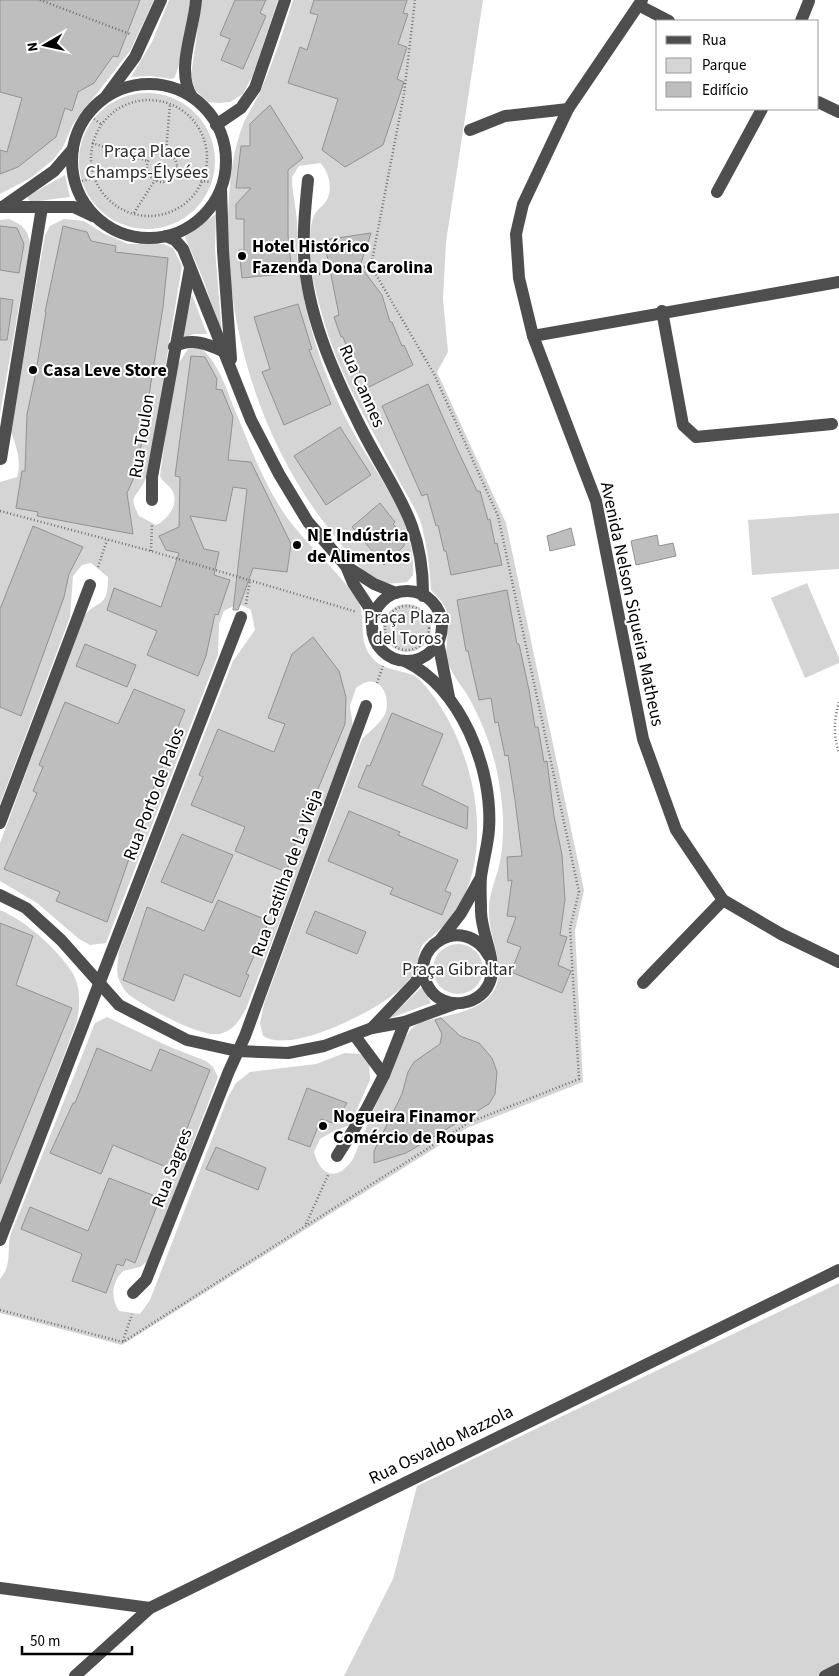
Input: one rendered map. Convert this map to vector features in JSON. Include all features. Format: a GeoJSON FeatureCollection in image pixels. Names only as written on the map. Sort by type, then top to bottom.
{"type":"FeatureCollection","features":[{"type":"Feature","properties":{"kind":"street"},"geometry":{"type":"LineString","coordinates":[[161,0],[135,57],[79,129],[72,159],[76,183],[84,202],[97,217],[108,226],[129,235],[151,238],[166,236],[184,230],[200,219],[212,204],[217,185],[226,164],[225,149],[216,125],[186,88],[183,71],[196,0]]}},
{"type":"Feature","properties":{"kind":"street"},"geometry":{"type":"LineString","coordinates":[[216,125],[241,108],[255,88],[285,0]]}},
{"type":"Feature","properties":{"kind":"street"},"geometry":{"type":"LineString","coordinates":[[801,20],[809,1]]}},
{"type":"Feature","properties":{"kind":"street"},"geometry":{"type":"LineString","coordinates":[[642,3],[668,20]]}},
{"type":"Feature","properties":{"kind":"street","name":"Avenida Nelson Siqueira Matheus"},"geometry":{"type":"LineString","coordinates":[[642,3],[568,109],[523,204],[516,234],[519,278],[533,336],[596,501],[643,740],[676,830],[723,900],[781,934],[839,962]]}},
{"type":"Feature","properties":{"kind":"street"},"geometry":{"type":"LineString","coordinates":[[103,100],[116,92],[146,84],[178,90],[192,97]]}},
{"type":"Feature","properties":{"kind":"street"},"geometry":{"type":"LineString","coordinates":[[819,102],[839,112]]}},
{"type":"Feature","properties":{"kind":"street"},"geometry":{"type":"LineString","coordinates":[[470,130],[505,116],[568,109]]}},
{"type":"Feature","properties":{"kind":"street"},"geometry":{"type":"LineString","coordinates":[[717,192],[761,110]]}},
{"type":"Feature","properties":{"kind":"street"},"geometry":{"type":"LineString","coordinates":[[2,206],[53,172],[74,147]]}},
{"type":"Feature","properties":{"kind":"street","name":"Rua Cannes"},"geometry":{"type":"LineString","coordinates":[[308,180],[304,224],[305,269],[319,328],[338,382],[362,430],[400,495],[414,527],[424,574],[423,596]]}},
{"type":"Feature","properties":{"kind":"street"},"geometry":{"type":"LineString","coordinates":[[217,185],[231,366]]}},
{"type":"Feature","properties":{"kind":"street"},"geometry":{"type":"LineString","coordinates":[[2,206],[74,207],[97,217]]}},
{"type":"Feature","properties":{"kind":"street"},"geometry":{"type":"LineString","coordinates":[[1,459],[42,207]]}},
{"type":"Feature","properties":{"kind":"street"},"geometry":{"type":"LineString","coordinates":[[166,236],[175,240],[183,249],[204,306],[231,366],[251,420],[272,464],[308,522],[346,566],[374,584],[396,593],[410,592],[423,596],[430,601],[440,616],[441,633],[438,642],[424,656],[405,661]]}},
{"type":"Feature","properties":{"kind":"street","name":"Rua Toulon"},"geometry":{"type":"LineString","coordinates":[[152,500],[152,477],[190,265]]}},
{"type":"Feature","properties":{"kind":"street"},"geometry":{"type":"LineString","coordinates":[[533,336],[662,311],[839,282]]}},
{"type":"Feature","properties":{"kind":"street"},"geometry":{"type":"LineString","coordinates":[[662,311],[683,425],[696,436],[832,424]]}},
{"type":"Feature","properties":{"kind":"street"},"geometry":{"type":"LineString","coordinates":[[174,348],[194,342],[207,343],[224,352]]}},
{"type":"Feature","properties":{"kind":"street"},"geometry":{"type":"LineString","coordinates":[[0,895],[26,908],[61,940],[119,1005],[187,1040],[237,1051],[288,1052],[324,1046],[355,1036],[372,1028],[405,1022],[454,1004],[471,1001],[485,990],[491,974],[481,918],[481,877],[487,846],[489,802],[477,752],[460,712],[449,697],[419,668],[388,655],[376,642],[368,614],[346,566]]}},
{"type":"Feature","properties":{"kind":"street"},"geometry":{"type":"LineString","coordinates":[[0,823],[90,585]]}},
{"type":"Feature","properties":{"kind":"street"},"geometry":{"type":"LineString","coordinates":[[368,614],[396,593]]}},
{"type":"Feature","properties":{"kind":"street","name":"Rua Porto de Palos"},"geometry":{"type":"LineString","coordinates":[[0,1240],[243,611]]}},
{"type":"Feature","properties":{"kind":"street"},"geometry":{"type":"LineString","coordinates":[[438,642],[449,697]]}},
{"type":"Feature","properties":{"kind":"street","name":"Rua Castilha de La Vieja"},"geometry":{"type":"LineString","coordinates":[[237,1051],[245,1036],[366,706]]}},
{"type":"Feature","properties":{"kind":"street"},"geometry":{"type":"LineString","coordinates":[[372,1028],[414,984],[423,969],[428,952],[441,940],[461,913],[481,877]]}},
{"type":"Feature","properties":{"kind":"street"},"geometry":{"type":"LineString","coordinates":[[643,983],[723,900]]}},
{"type":"Feature","properties":{"kind":"street"},"geometry":{"type":"LineString","coordinates":[[441,940],[450,936],[469,937],[484,948],[489,956]]}},
{"type":"Feature","properties":{"kind":"street"},"geometry":{"type":"LineString","coordinates":[[423,969],[429,988],[444,1001],[454,1004]]}},
{"type":"Feature","properties":{"kind":"street"},"geometry":{"type":"LineString","coordinates":[[337,1156],[366,1110],[384,1075],[405,1022]]}},
{"type":"Feature","properties":{"kind":"street"},"geometry":{"type":"LineString","coordinates":[[355,1036],[384,1075]]}},
{"type":"Feature","properties":{"kind":"street","name":"Rua Sagres"},"geometry":{"type":"LineString","coordinates":[[133,1293],[146,1280],[237,1051]]}},
{"type":"Feature","properties":{"kind":"street","name":"Rua Osvaldo Mazzola"},"geometry":{"type":"LineString","coordinates":[[75,1676],[150,1608],[839,1270]]}},
{"type":"Feature","properties":{"kind":"street"},"geometry":{"type":"LineString","coordinates":[[0,1588],[150,1608]]}},
{"type":"Feature","properties":{"kind":"street"},"geometry":{"type":"LineString","coordinates":[[825,1676],[839,1669]]}},
{"type":"Feature","properties":{"kind":"path"},"geometry":{"type":"LineString","coordinates":[[40,0],[134,36]]}},
{"type":"Feature","properties":{"kind":"path"},"geometry":{"type":"LineString","coordinates":[[0,1310],[123,1342],[468,1123],[580,1079],[570,928],[579,892],[498,516],[434,374],[371,266],[404,94],[415,0]]}},
{"type":"Feature","properties":{"kind":"path"},"geometry":{"type":"LineString","coordinates":[[148,99],[170,104],[183,111],[197,125],[205,142],[207,161],[202,181],[192,196],[177,208],[159,215],[134,213],[121,209],[106,197],[94,178],[91,162],[92,143],[101,124],[113,111],[129,102],[148,99]]}},
{"type":"Feature","properties":{"kind":"path"},"geometry":{"type":"LineString","coordinates":[[166,152],[170,104]]}},
{"type":"Feature","properties":{"kind":"path"},"geometry":{"type":"LineString","coordinates":[[94,119],[101,124]]}},
{"type":"Feature","properties":{"kind":"path"},"geometry":{"type":"LineString","coordinates":[[92,143],[148,161]]}},
{"type":"Feature","properties":{"kind":"path"},"geometry":{"type":"LineString","coordinates":[[157,152],[166,152],[173,157],[176,167],[174,174],[168,180],[155,180],[149,174],[148,161],[157,152]]}},
{"type":"Feature","properties":{"kind":"path"},"geometry":{"type":"LineString","coordinates":[[176,167],[202,181],[217,185]]}},
{"type":"Feature","properties":{"kind":"path"},"geometry":{"type":"LineString","coordinates":[[82,181],[94,178]]}},
{"type":"Feature","properties":{"kind":"path"},"geometry":{"type":"LineString","coordinates":[[134,213],[155,180]]}},
{"type":"Feature","properties":{"kind":"path"},"geometry":{"type":"LineString","coordinates":[[313,275],[371,266]]}},
{"type":"Feature","properties":{"kind":"path"},"geometry":{"type":"LineString","coordinates":[[0,511],[151,551],[368,614]]}},
{"type":"Feature","properties":{"kind":"path"},"geometry":{"type":"LineString","coordinates":[[151,551],[152,524]]}},
{"type":"Feature","properties":{"kind":"path"},"geometry":{"type":"LineString","coordinates":[[98,567],[107,540]]}},
{"type":"Feature","properties":{"kind":"path"},"geometry":{"type":"LineString","coordinates":[[243,611],[250,580]]}},
{"type":"Feature","properties":{"kind":"path"},"geometry":{"type":"LineString","coordinates":[[403,606],[417,608],[429,622],[426,638],[417,647],[403,649],[392,646],[387,637],[385,624],[392,612],[403,606]]}},
{"type":"Feature","properties":{"kind":"path"},"geometry":{"type":"LineString","coordinates":[[376,683],[383,666]]}},
{"type":"Feature","properties":{"kind":"path"},"geometry":{"type":"LineString","coordinates":[[839,702],[835,715],[834,739],[839,753]]}},
{"type":"Feature","properties":{"kind":"path"},"geometry":{"type":"LineString","coordinates":[[305,1226],[329,1173]]}},
{"type":"Feature","properties":{"kind":"path"},"geometry":{"type":"LineString","coordinates":[[123,1342],[132,1314]]}},
{"type":"Feature","properties":{"kind":"green space"},"geometry":{"type":"Polygon","coordinates":[[[0,0],[154,0],[130,51],[73,124],[63,147],[53,160],[29,179],[0,194],[0,0]]]}},
{"type":"Feature","properties":{"kind":"green space"},"geometry":{"type":"Polygon","coordinates":[[[169,0],[190,0],[184,49],[175,77],[172,79],[150,76],[131,77],[152,42],[169,0]]]}},
{"type":"Feature","properties":{"kind":"green space"},"geometry":{"type":"Polygon","coordinates":[[[202,0],[278,0],[253,75],[243,94],[230,102],[208,102],[195,90],[191,75],[202,0]]]}},
{"type":"Feature","properties":{"kind":"green space"},"geometry":{"type":"Polygon","coordinates":[[[293,0],[483,0],[446,242],[443,299],[448,352],[437,372],[506,523],[584,890],[575,931],[583,1082],[467,1128],[122,1345],[0,1313],[0,1279],[8,1263],[10,1236],[95,1023],[107,1017],[170,1047],[206,1061],[213,1067],[218,1077],[149,1260],[140,1267],[123,1271],[116,1280],[113,1295],[119,1311],[140,1314],[150,1300],[228,1097],[236,1083],[250,1072],[316,1064],[345,1053],[360,1054],[369,1061],[370,1080],[350,1125],[320,1139],[314,1152],[325,1171],[330,1174],[341,1171],[353,1159],[402,1043],[410,1031],[420,1023],[479,1005],[493,992],[499,976],[498,958],[489,914],[492,889],[501,856],[503,835],[502,803],[497,772],[488,739],[479,718],[452,672],[446,655],[447,612],[442,602],[431,590],[427,550],[420,520],[349,385],[325,325],[312,274],[309,248],[313,219],[316,212],[327,199],[330,189],[328,177],[320,163],[299,166],[292,177],[297,222],[298,265],[302,291],[318,352],[333,391],[361,446],[393,498],[408,535],[412,554],[413,575],[407,582],[384,583],[371,577],[352,559],[310,502],[285,461],[265,418],[249,373],[238,326],[230,279],[228,231],[233,160],[244,122],[259,95],[293,0]]]}},
{"type":"Feature","properties":{"kind":"green space","name":"Praça Place Champs-Élysées"},"geometry":{"type":"Polygon","coordinates":[[[147,93],[173,98],[185,104],[195,113],[204,123],[210,135],[215,161],[210,187],[204,199],[195,209],[185,218],[173,224],[147,229],[121,224],[109,218],[99,209],[90,199],[84,187],[79,161],[84,135],[90,123],[99,113],[109,104],[121,98],[147,93]]]}},
{"type":"Feature","properties":{"kind":"green space"},"geometry":{"type":"Polygon","coordinates":[[[65,175],[70,197],[31,202],[28,199],[28,196],[65,175]]]}},
{"type":"Feature","properties":{"kind":"green space"},"geometry":{"type":"Polygon","coordinates":[[[216,214],[215,248],[222,334],[203,279],[185,237],[216,214]]]}},
{"type":"Feature","properties":{"kind":"green space"},"geometry":{"type":"Polygon","coordinates":[[[9,219],[24,228],[30,244],[0,414],[0,220],[9,219]]]}},
{"type":"Feature","properties":{"kind":"green space"},"geometry":{"type":"Polygon","coordinates":[[[64,219],[84,221],[103,233],[128,244],[163,244],[173,248],[182,266],[149,464],[144,482],[133,501],[139,516],[156,525],[168,516],[173,507],[173,492],[160,476],[175,369],[188,349],[200,347],[218,370],[257,462],[280,507],[298,531],[347,586],[360,605],[364,641],[370,655],[382,666],[410,674],[421,681],[438,703],[453,729],[465,757],[473,788],[477,818],[476,849],[471,878],[460,904],[444,926],[423,944],[412,976],[392,996],[351,1020],[304,1038],[274,1040],[263,1036],[260,1023],[264,1004],[362,739],[379,722],[386,711],[385,693],[378,684],[373,682],[366,682],[356,688],[350,706],[353,727],[351,736],[246,1009],[235,1025],[228,1031],[219,1034],[211,1034],[186,1026],[146,1006],[128,994],[118,978],[119,951],[233,661],[255,630],[251,610],[244,606],[238,605],[224,611],[219,624],[218,655],[106,943],[90,945],[79,939],[37,903],[0,881],[0,843],[83,617],[104,599],[108,587],[108,577],[91,563],[82,565],[73,576],[70,617],[0,804],[0,482],[17,477],[19,460],[11,431],[45,235],[50,226],[64,219]]]}},
{"type":"Feature","properties":{"kind":"green space"},"geometry":{"type":"Polygon","coordinates":[[[192,295],[207,334],[194,334],[182,339],[192,295]]]}},
{"type":"Feature","properties":{"kind":"green space"},"geometry":{"type":"Polygon","coordinates":[[[839,513],[839,569],[752,575],[748,520],[839,513]]]}},
{"type":"Feature","properties":{"kind":"green space"},"geometry":{"type":"Polygon","coordinates":[[[807,583],[839,658],[839,663],[805,678],[771,598],[807,583]]]}},
{"type":"Feature","properties":{"kind":"green space","name":"Praça Plaza del Toros"},"geometry":{"type":"Polygon","coordinates":[[[402,604],[412,604],[424,611],[431,623],[431,633],[424,645],[412,652],[402,652],[394,648],[387,641],[383,633],[383,623],[387,615],[394,608],[402,604]]]}},
{"type":"Feature","properties":{"kind":"green space"},"geometry":{"type":"Polygon","coordinates":[[[0,910],[20,921],[40,936],[66,963],[77,983],[79,1003],[77,1021],[0,1225],[0,910]]]}},
{"type":"Feature","properties":{"kind":"green space","name":"Praça Gibraltar"},"geometry":{"type":"Polygon","coordinates":[[[458,944],[472,948],[479,955],[483,969],[479,983],[472,990],[458,994],[444,990],[437,983],[433,969],[437,955],[444,948],[458,944]]]}},
{"type":"Feature","properties":{"kind":"green space"},"geometry":{"type":"Polygon","coordinates":[[[422,987],[431,1003],[388,1019],[422,987]]]}},
{"type":"Feature","properties":{"kind":"green space"},"geometry":{"type":"Polygon","coordinates":[[[839,1283],[839,1676],[344,1676],[393,1579],[417,1486],[839,1283]]]}},
{"type":"Feature","properties":{"kind":"building"},"geometry":{"type":"Polygon","coordinates":[[[0,0],[140,0],[118,57],[113,56],[94,83],[78,92],[72,111],[65,108],[56,137],[18,167],[0,174],[0,150],[7,152],[22,98],[0,92],[0,0]]]}},
{"type":"Feature","properties":{"kind":"building"},"geometry":{"type":"Polygon","coordinates":[[[235,0],[266,0],[260,13],[266,16],[243,69],[221,60],[230,39],[220,35],[235,0]]]}},
{"type":"Feature","properties":{"kind":"building"},"geometry":{"type":"Polygon","coordinates":[[[314,0],[407,0],[403,13],[408,14],[398,44],[407,47],[397,79],[404,82],[383,145],[345,167],[322,150],[338,99],[288,83],[300,47],[307,50],[318,15],[310,13],[314,0]]]}},
{"type":"Feature","properties":{"kind":"building"},"geometry":{"type":"Polygon","coordinates":[[[270,105],[303,158],[288,170],[288,236],[292,273],[242,278],[239,250],[244,250],[244,219],[236,219],[236,204],[251,188],[236,188],[241,146],[250,146],[250,124],[270,105]]]}},
{"type":"Feature","properties":{"kind":"building"},"geometry":{"type":"Polygon","coordinates":[[[0,226],[17,228],[24,244],[19,273],[0,270],[0,226]]]}},
{"type":"Feature","properties":{"kind":"building"},"geometry":{"type":"Polygon","coordinates":[[[63,226],[87,232],[91,241],[116,246],[115,252],[168,258],[163,307],[140,452],[145,453],[127,493],[133,534],[37,516],[38,512],[16,508],[22,471],[25,471],[27,414],[45,312],[63,226]]]}},
{"type":"Feature","properties":{"kind":"building"},"geometry":{"type":"Polygon","coordinates":[[[371,233],[360,266],[382,295],[390,322],[392,322],[402,346],[404,345],[413,365],[367,388],[354,360],[352,361],[334,317],[339,315],[324,240],[371,233]]]}},
{"type":"Feature","properties":{"kind":"building"},"geometry":{"type":"Polygon","coordinates":[[[0,298],[13,300],[7,340],[0,340],[0,298]]]}},
{"type":"Feature","properties":{"kind":"building"},"geometry":{"type":"Polygon","coordinates":[[[298,304],[312,349],[309,350],[331,404],[284,425],[262,372],[270,369],[254,317],[298,304]]]}},
{"type":"Feature","properties":{"kind":"building"},"geometry":{"type":"Polygon","coordinates":[[[191,356],[205,357],[217,379],[216,389],[222,390],[233,417],[228,460],[251,462],[291,544],[287,572],[253,568],[238,610],[233,610],[247,489],[233,487],[226,521],[190,516],[204,549],[219,552],[214,575],[230,580],[218,615],[215,614],[206,656],[198,676],[147,655],[157,631],[107,610],[114,588],[161,607],[179,553],[166,550],[159,536],[179,527],[180,477],[175,476],[191,356]]]}},
{"type":"Feature","properties":{"kind":"building"},"geometry":{"type":"Polygon","coordinates":[[[428,384],[477,491],[480,491],[488,520],[490,519],[502,565],[451,575],[446,551],[444,551],[438,525],[436,526],[427,494],[422,496],[382,406],[428,384]]]}},
{"type":"Feature","properties":{"kind":"building"},"geometry":{"type":"Polygon","coordinates":[[[340,427],[371,475],[326,505],[294,456],[340,427]]]}},
{"type":"Feature","properties":{"kind":"building"},"geometry":{"type":"Polygon","coordinates":[[[380,503],[395,522],[393,524],[404,536],[404,546],[384,565],[352,527],[380,503]]]}},
{"type":"Feature","properties":{"kind":"building"},"geometry":{"type":"Polygon","coordinates":[[[33,526],[83,547],[69,574],[64,597],[21,716],[0,707],[0,609],[33,526]]]}},
{"type":"Feature","properties":{"kind":"building"},"geometry":{"type":"Polygon","coordinates":[[[571,528],[575,545],[550,551],[547,536],[571,528]]]}},
{"type":"Feature","properties":{"kind":"building"},"geometry":{"type":"Polygon","coordinates":[[[657,535],[659,546],[673,543],[676,556],[636,565],[631,541],[657,535]]]}},
{"type":"Feature","properties":{"kind":"building"},"geometry":{"type":"Polygon","coordinates":[[[507,590],[517,644],[519,644],[529,690],[535,727],[538,727],[544,762],[547,761],[554,816],[562,855],[565,900],[560,935],[567,937],[558,965],[571,971],[562,993],[511,972],[521,947],[507,942],[516,917],[507,916],[512,880],[508,881],[507,857],[522,856],[515,800],[508,755],[505,756],[498,722],[495,723],[491,698],[479,700],[468,651],[466,651],[457,600],[507,590]]]}},
{"type":"Feature","properties":{"kind":"building"},"geometry":{"type":"Polygon","coordinates":[[[313,637],[339,671],[346,697],[345,724],[293,849],[295,850],[286,872],[235,851],[245,827],[191,805],[203,777],[199,775],[218,729],[274,752],[285,724],[268,718],[292,654],[313,637]]]}},
{"type":"Feature","properties":{"kind":"building"},"geometry":{"type":"Polygon","coordinates":[[[85,644],[136,665],[127,687],[76,666],[85,644]]]}},
{"type":"Feature","properties":{"kind":"building"},"geometry":{"type":"Polygon","coordinates":[[[134,689],[185,710],[154,787],[107,922],[56,901],[60,892],[4,869],[37,793],[33,791],[43,767],[39,765],[65,702],[118,724],[134,689]]]}},
{"type":"Feature","properties":{"kind":"building"},"geometry":{"type":"Polygon","coordinates":[[[392,713],[443,734],[422,785],[468,807],[467,829],[358,787],[367,765],[370,766],[392,713]]]}},
{"type":"Feature","properties":{"kind":"building"},"geometry":{"type":"Polygon","coordinates":[[[349,811],[400,832],[398,835],[458,860],[445,891],[451,893],[442,915],[390,894],[393,888],[328,861],[349,811]]]}},
{"type":"Feature","properties":{"kind":"building"},"geometry":{"type":"Polygon","coordinates":[[[182,834],[233,855],[212,903],[161,882],[182,834]]]}},
{"type":"Feature","properties":{"kind":"building"},"geometry":{"type":"Polygon","coordinates":[[[218,900],[269,921],[246,974],[249,975],[240,997],[184,974],[174,1001],[123,980],[147,907],[204,931],[218,900]]]}},
{"type":"Feature","properties":{"kind":"building"},"geometry":{"type":"Polygon","coordinates":[[[315,911],[366,932],[357,954],[306,933],[315,911]]]}},
{"type":"Feature","properties":{"kind":"building"},"geometry":{"type":"Polygon","coordinates":[[[0,923],[33,936],[16,985],[72,1008],[0,1184],[0,923]]]}},
{"type":"Feature","properties":{"kind":"building"},"geometry":{"type":"Polygon","coordinates":[[[441,1018],[460,1036],[479,1043],[492,1058],[497,1072],[495,1094],[489,1104],[406,1153],[374,1163],[374,1151],[402,1094],[408,1072],[414,1062],[440,1044],[442,1034],[435,1020],[441,1018]]]}},
{"type":"Feature","properties":{"kind":"building"},"geometry":{"type":"Polygon","coordinates":[[[97,1048],[151,1071],[160,1049],[210,1070],[171,1169],[113,1145],[101,1174],[50,1153],[73,1103],[75,1103],[97,1048]]]}},
{"type":"Feature","properties":{"kind":"building"},"geometry":{"type":"Polygon","coordinates":[[[307,1088],[347,1103],[335,1124],[321,1119],[310,1147],[288,1139],[307,1088]]]}},
{"type":"Feature","properties":{"kind":"building"},"geometry":{"type":"Polygon","coordinates":[[[216,1147],[266,1168],[258,1190],[206,1169],[216,1147]]]}},
{"type":"Feature","properties":{"kind":"building"},"geometry":{"type":"Polygon","coordinates":[[[109,1178],[160,1198],[135,1263],[126,1259],[123,1266],[117,1264],[106,1293],[72,1281],[82,1254],[21,1229],[30,1207],[88,1231],[109,1178]]]}},
{"type":"Feature","properties":{"kind":"place","name":"Hotel Histórico Fazenda Dona Carolina"},"geometry":{"type":"Point","coordinates":[242,256]}},
{"type":"Feature","properties":{"kind":"place","name":"Casa Leve Store"},"geometry":{"type":"Point","coordinates":[33,370]}},
{"type":"Feature","properties":{"kind":"place","name":"N E Indústria de Alimentos"},"geometry":{"type":"Point","coordinates":[297,545]}},
{"type":"Feature","properties":{"kind":"place","name":"Nogueira Finamor Comércio de Roupas"},"geometry":{"type":"Point","coordinates":[323,1126]}}]}
